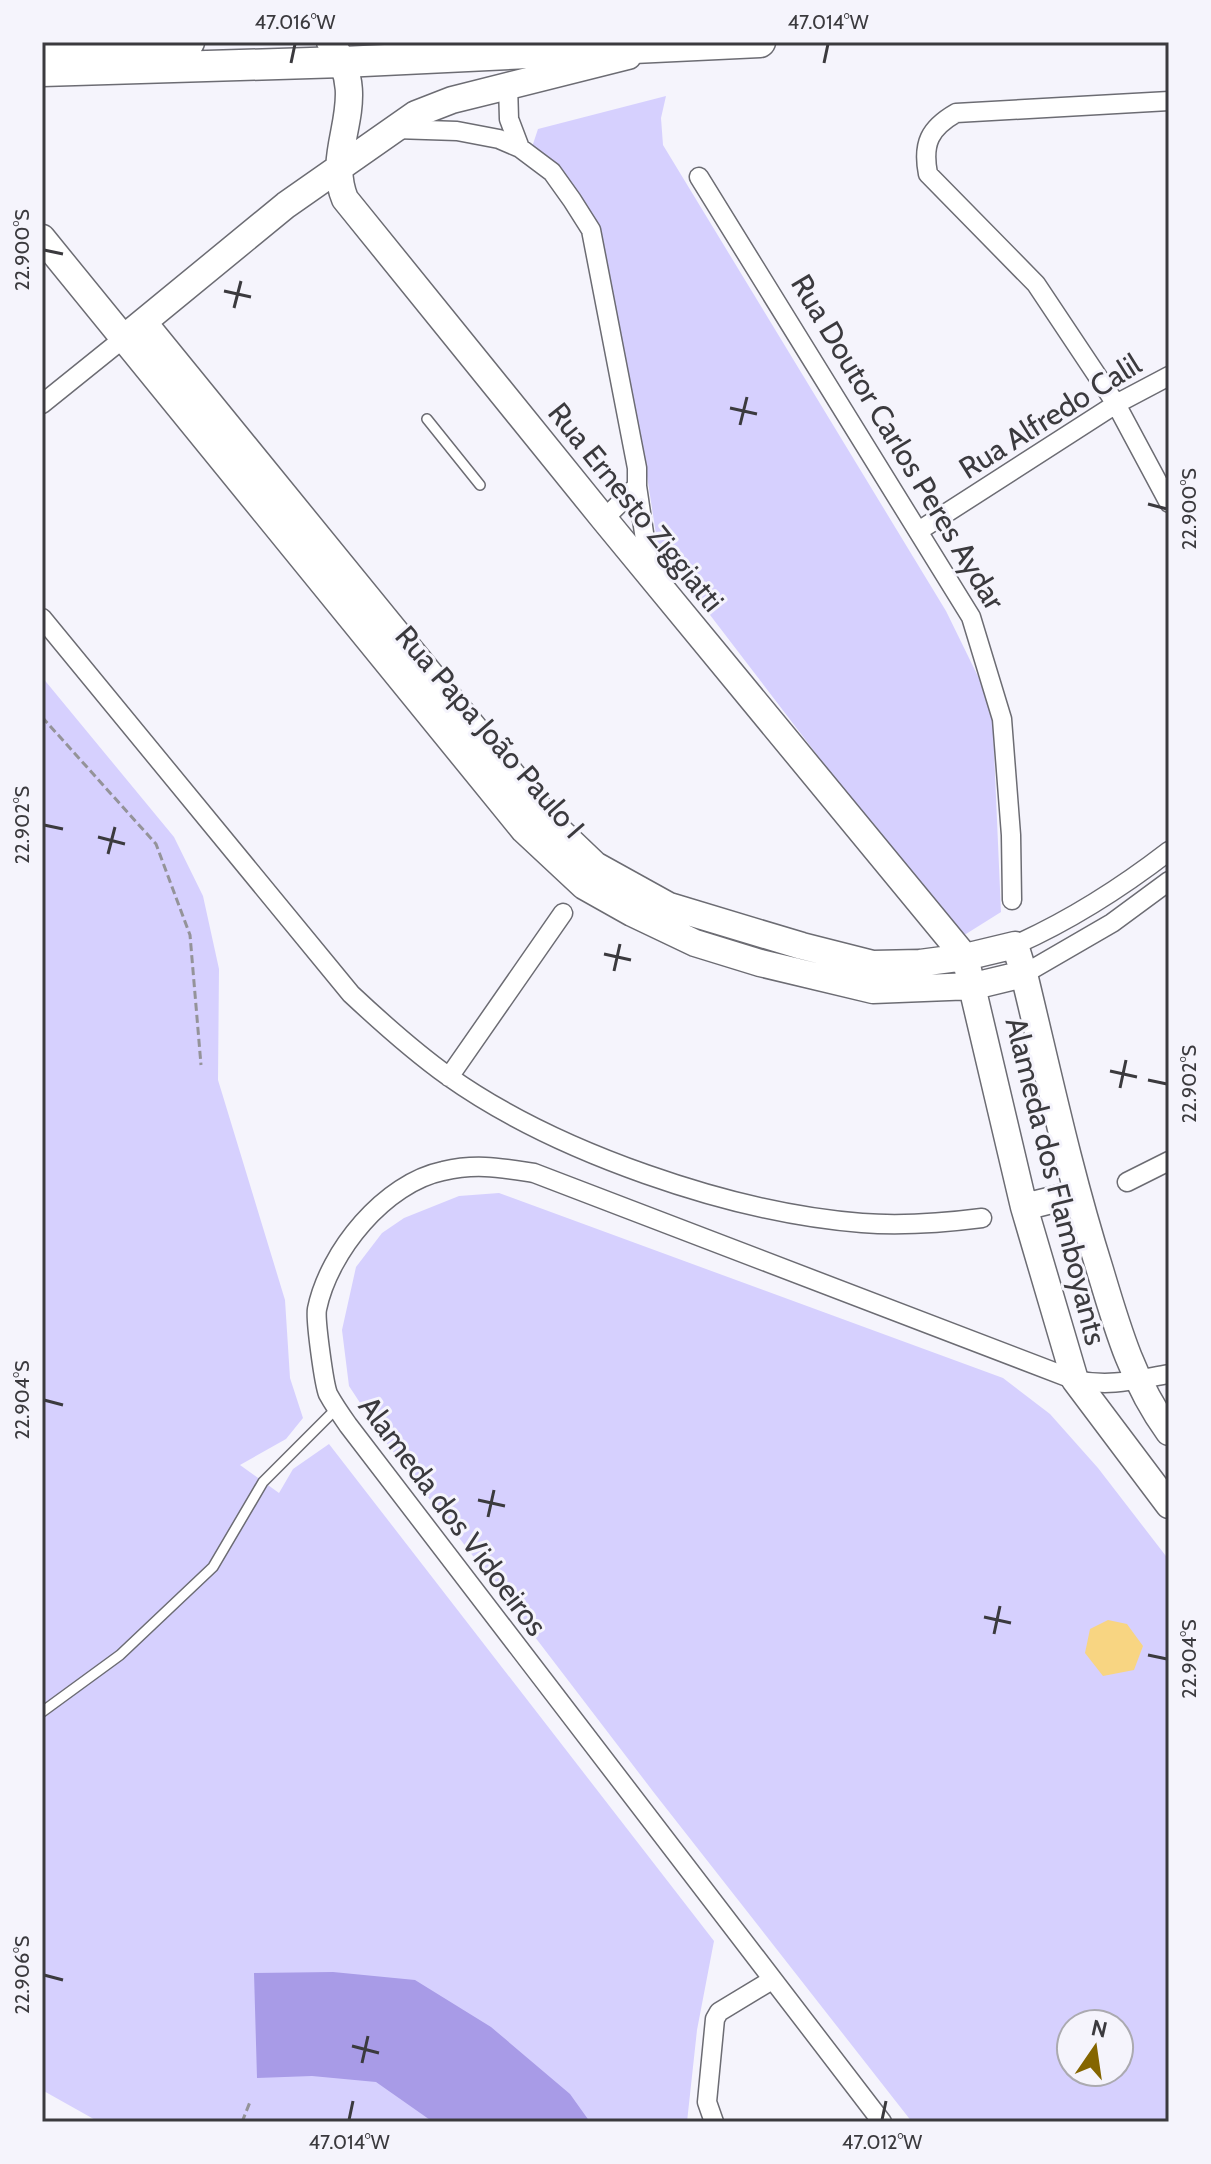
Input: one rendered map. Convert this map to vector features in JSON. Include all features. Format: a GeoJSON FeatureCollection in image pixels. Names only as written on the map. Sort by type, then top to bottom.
{"type":"FeatureCollection","features":[{"type":"Feature","properties":{"kind":"main road"},"geometry":{"type":"LineString","coordinates":[[42,48],[189,42]]}},
{"type":"Feature","properties":{"kind":"main road"},"geometry":{"type":"LineString","coordinates":[[42,71],[337,52],[760,42]]}},
{"type":"Feature","properties":{"kind":"street"},"geometry":{"type":"LineString","coordinates":[[42,404],[313,185],[416,114],[452,100],[666,46]]}},
{"type":"Feature","properties":{"kind":"street","name":"Rua Ernesto Ziggiatti"},"geometry":{"type":"LineString","coordinates":[[337,52],[348,85],[349,108],[338,168],[339,184],[345,199],[965,957],[974,986]]}},
{"type":"Feature","properties":{"kind":"street"},"geometry":{"type":"LineString","coordinates":[[508,85],[509,119],[520,148]]}},
{"type":"Feature","properties":{"kind":"street"},"geometry":{"type":"LineString","coordinates":[[1169,101],[956,113],[937,124],[928,141],[925,158],[928,174],[1036,284],[1116,404],[1169,503]]}},
{"type":"Feature","properties":{"kind":"street"},"geometry":{"type":"LineString","coordinates":[[392,129],[457,131],[499,139],[520,148],[552,172],[591,230],[637,468],[651,576]]}},
{"type":"Feature","properties":{"kind":"street","name":"Rua Doutor Carlos Peres Aydar"},"geometry":{"type":"LineString","coordinates":[[699,177],[971,617],[1002,719],[1011,835],[1012,900]]}},
{"type":"Feature","properties":{"kind":"street","name":"Rua Papa João Paulo I"},"geometry":{"type":"LineString","coordinates":[[42,238],[134,330],[552,824],[595,865],[669,906],[751,932],[873,964],[920,963],[965,957],[1015,945],[1059,925],[1137,876],[1169,851]]}},
{"type":"Feature","properties":{"kind":"street","name":"Rua Papa João Paulo I"},"geometry":{"type":"LineString","coordinates":[[134,330],[524,830],[584,886],[632,913],[695,943],[760,963],[873,990],[974,986],[1024,974],[1112,923],[1169,881]]}},
{"type":"Feature","properties":{"kind":"street","name":"Rua Alfredo Calil"},"geometry":{"type":"LineString","coordinates":[[920,530],[1116,404],[1169,376]]}},
{"type":"Feature","properties":{"kind":"street"},"geometry":{"type":"LineString","coordinates":[[604,519],[637,486]]}},
{"type":"Feature","properties":{"kind":"street"},"geometry":{"type":"LineString","coordinates":[[42,618],[351,994],[397,1037],[449,1077],[505,1112],[589,1151],[669,1182],[746,1205],[861,1223],[942,1223],[982,1218]]}},
{"type":"Feature","properties":{"kind":"street"},"geometry":{"type":"LineString","coordinates":[[449,1077],[563,913]]}},
{"type":"Feature","properties":{"kind":"street"},"geometry":{"type":"LineString","coordinates":[[1015,945],[1024,974]]}},
{"type":"Feature","properties":{"kind":"street","name":"Alameda dos Flamboyants"},"geometry":{"type":"LineString","coordinates":[[1024,974],[1076,1194],[1122,1342],[1137,1379],[1169,1432]]}},
{"type":"Feature","properties":{"kind":"street","name":"Alameda dos Flamboyants"},"geometry":{"type":"LineString","coordinates":[[974,986],[1024,1207],[1075,1380],[1169,1505]]}},
{"type":"Feature","properties":{"kind":"street"},"geometry":{"type":"LineString","coordinates":[[1127,1182],[1169,1161]]}},
{"type":"Feature","properties":{"kind":"street","name":"Alameda dos Vidoeiros"},"geometry":{"type":"LineString","coordinates":[[882,2122],[511,1641],[337,1408],[327,1391],[316,1311],[330,1271],[373,1210],[402,1187],[440,1171],[483,1165],[534,1173],[1075,1380],[1100,1385],[1120,1384],[1169,1374]]}},
{"type":"Feature","properties":{"kind":"street"},"geometry":{"type":"LineString","coordinates":[[1024,1207],[1076,1194]]}},
{"type":"Feature","properties":{"kind":"street"},"geometry":{"type":"LineString","coordinates":[[714,2122],[707,2102],[716,2015],[772,1980]]}},
{"type":"Feature","properties":{"kind":"lane"},"geometry":{"type":"LineString","coordinates":[[427,419],[480,485]]}},
{"type":"Feature","properties":{"kind":"lane"},"geometry":{"type":"LineString","coordinates":[[42,1712],[120,1655],[213,1567],[263,1482],[337,1408]]}},
{"type":"Feature","properties":{"kind":"path"},"geometry":{"type":"LineString","coordinates":[[42,717],[156,844],[190,935],[201,1065]]}},
{"type":"Feature","properties":{"kind":"path"},"geometry":{"type":"LineString","coordinates":[[242,2122],[250,2102]]}},
{"type":"Feature","properties":{"kind":"shaded area"},"geometry":{"type":"Polygon","coordinates":[[[666,96],[661,118],[663,145],[946,611],[992,705],[1001,912],[958,939],[658,547],[647,476],[597,230],[532,147],[538,129],[666,96]]]}},
{"type":"Feature","properties":{"kind":"shaded area"},"geometry":{"type":"Polygon","coordinates":[[[42,677],[174,837],[203,896],[219,969],[218,1080],[285,1300],[290,1378],[303,1418],[286,1439],[240,1465],[279,1493],[293,1469],[329,1444],[714,1941],[697,2030],[687,2122],[99,2122],[42,2090],[42,677]]]}},
{"type":"Feature","properties":{"kind":"shaded area"},"geometry":{"type":"Polygon","coordinates":[[[499,1193],[1003,1378],[1050,1414],[1098,1468],[1169,1560],[1169,2122],[912,2122],[655,1794],[385,1441],[349,1386],[342,1330],[356,1267],[382,1233],[404,1218],[459,1196],[499,1193]]]}},
{"type":"Feature","properties":{"kind":"shaded area"},"geometry":{"type":"Polygon","coordinates":[[[333,1972],[415,1980],[491,2027],[570,2094],[590,2122],[433,2122],[376,2082],[312,2076],[257,2078],[254,1973],[333,1972]]]}},
{"type":"Feature","properties":{"kind":"building"},"geometry":{"type":"Polygon","coordinates":[[[1108,1620],[1127,1624],[1143,1646],[1134,1670],[1103,1676],[1085,1653],[1090,1629],[1108,1620]]]}}]}
